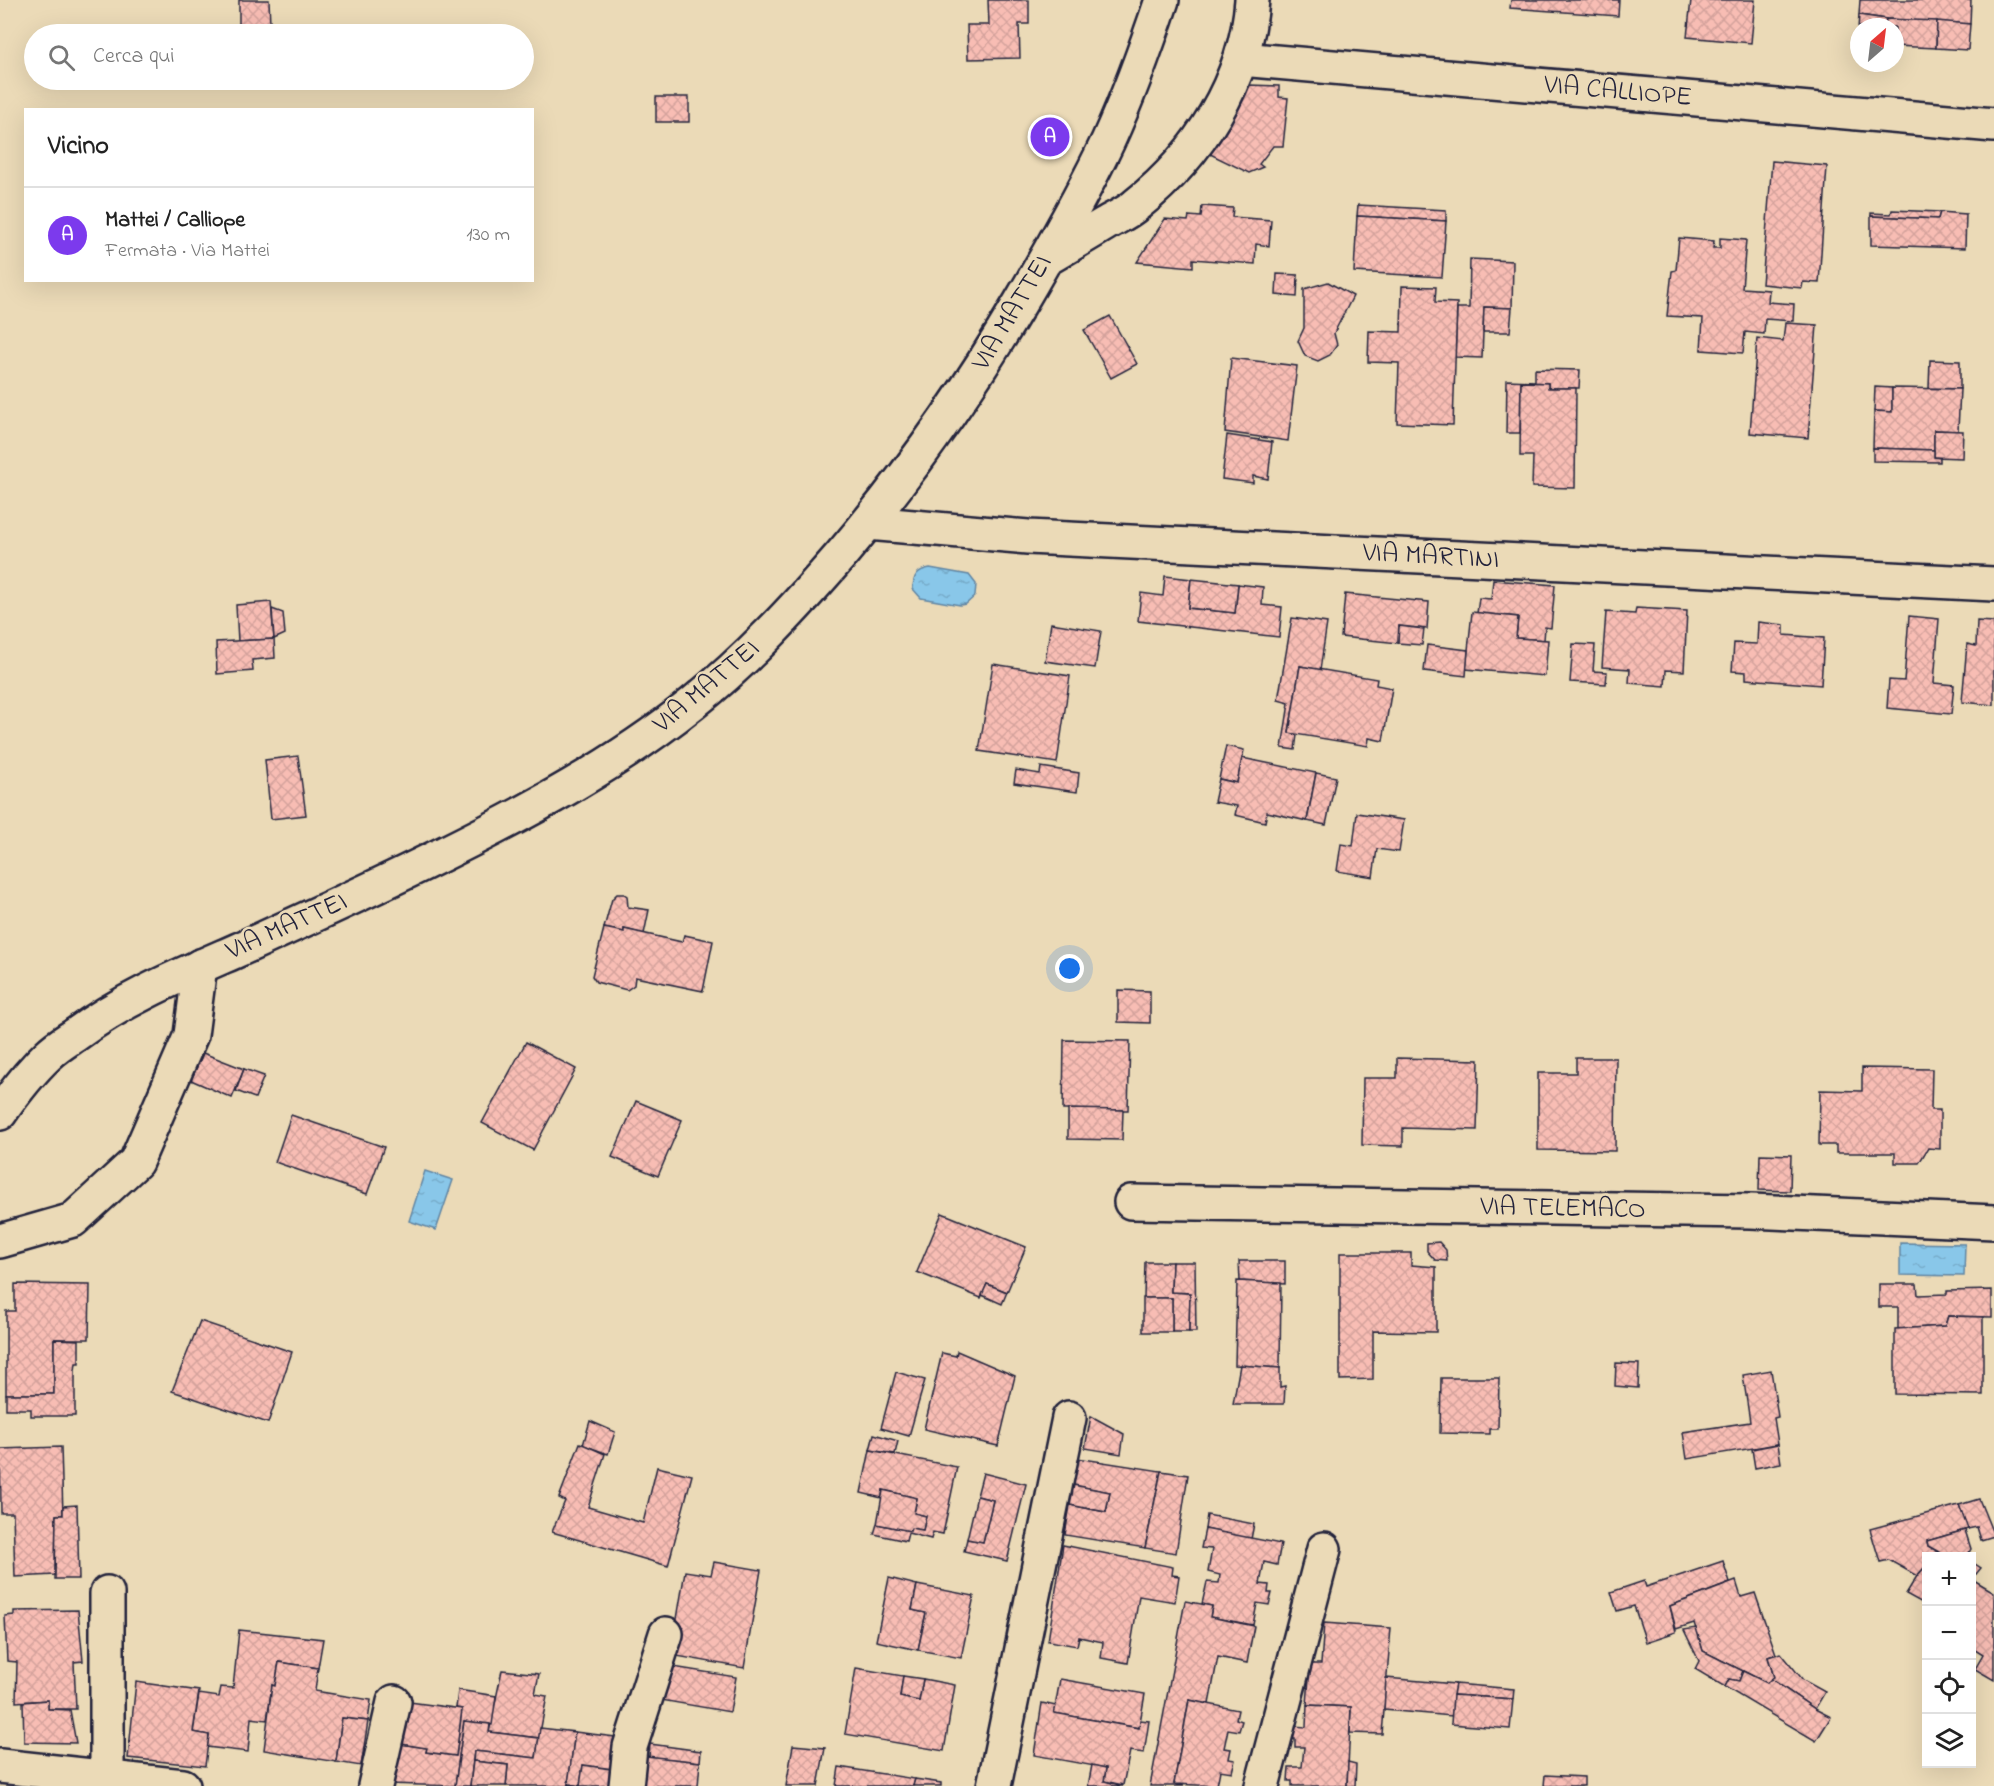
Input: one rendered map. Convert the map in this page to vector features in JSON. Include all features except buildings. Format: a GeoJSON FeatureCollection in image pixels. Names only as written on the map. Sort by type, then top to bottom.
{"type":"FeatureCollection","features":[{"type":"Feature","properties":{"kind":"street","name":"VIA MATTEI"},"geometry":{"type":"LineString","coordinates":[[0,1113],[49,1054],[92,1022],[135,997],[444,854],[591,774],[644,740],[740,663],[783,620],[868,523],[918,460],[960,401],[1046,259],[1108,140],[1149,39],[1162,0]]}},
{"type":"Feature","properties":{"kind":"street"},"geometry":{"type":"LineString","coordinates":[[1046,259],[1135,207],[1172,172],[1198,141],[1229,91],[1241,59],[1250,21],[1252,0]]}},
{"type":"Feature","properties":{"kind":"street","name":"VIA CALLIOPE"},"geometry":{"type":"LineString","coordinates":[[1241,59],[1994,125]]}},
{"type":"Feature","properties":{"kind":"street","name":"VIA MARTINI"},"geometry":{"type":"LineString","coordinates":[[868,523],[1028,537],[1994,584]]}},
{"type":"Feature","properties":{"kind":"street"},"geometry":{"type":"LineString","coordinates":[[0,1242],[73,1220],[136,1162],[191,1035],[200,966]]}},
{"type":"Feature","properties":{"kind":"street","name":"VIA TELEMACO"},"geometry":{"type":"LineString","coordinates":[[1131,1202],[1751,1211],[1994,1222]]}},
{"type":"Feature","properties":{"kind":"street"},"geometry":{"type":"LineString","coordinates":[[994,1786],[1069,1418]]}},
{"type":"Feature","properties":{"kind":"street"},"geometry":{"type":"LineString","coordinates":[[1262,1786],[1324,1549]]}},
{"type":"Feature","properties":{"kind":"street"},"geometry":{"type":"LineString","coordinates":[[107,1593],[107,1778]]}},
{"type":"Feature","properties":{"kind":"street"},"geometry":{"type":"LineString","coordinates":[[626,1786],[630,1748],[666,1634]]}},
{"type":"Feature","properties":{"kind":"street"},"geometry":{"type":"LineString","coordinates":[[375,1786],[394,1702]]}},
{"type":"Feature","properties":{"kind":"street"},"geometry":{"type":"LineString","coordinates":[[0,1766],[183,1786]]}},
{"type":"Feature","properties":{"kind":"water"},"geometry":{"type":"Polygon","coordinates":[[[930,568],[969,575],[976,584],[975,596],[966,604],[960,605],[921,598],[913,589],[914,581],[919,572],[930,568]]]}},
{"type":"Feature","properties":{"kind":"water"},"geometry":{"type":"Polygon","coordinates":[[[425,1171],[453,1180],[436,1230],[409,1221],[425,1171]]]}},
{"type":"Feature","properties":{"kind":"water"},"geometry":{"type":"Polygon","coordinates":[[[1900,1243],[1965,1244],[1964,1276],[1900,1275],[1900,1243]]]}},
{"type":"Feature","properties":{"kind":"place","name":"Mattei / Calliope"},"geometry":{"type":"Point","coordinates":[1050,137]}}]}
